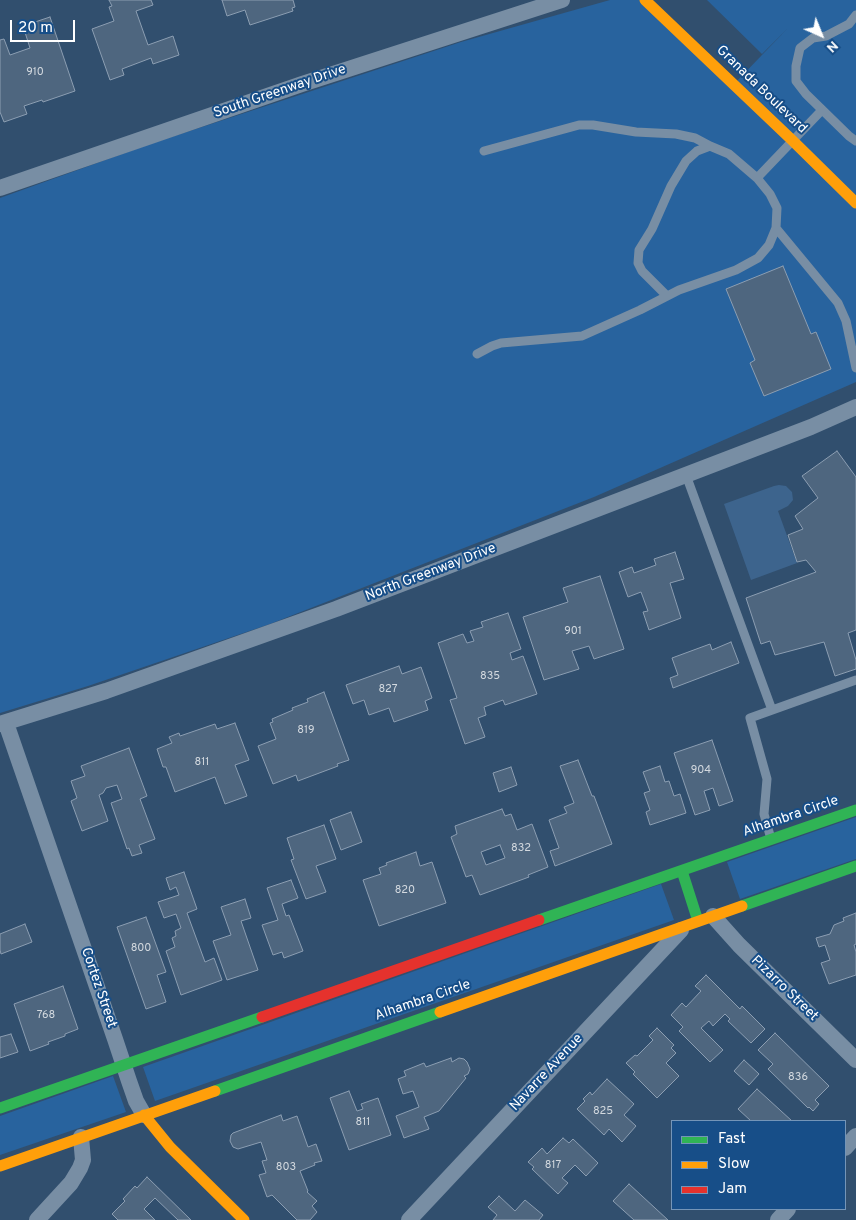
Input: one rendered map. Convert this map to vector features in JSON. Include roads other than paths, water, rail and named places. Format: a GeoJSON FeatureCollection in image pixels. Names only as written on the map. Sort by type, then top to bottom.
{"type":"FeatureCollection","features":[{"type":"Feature","properties":{"kind":"street","name":"South Greenway Drive"},"geometry":{"type":"LineString","coordinates":[[0,188],[302,84],[562,0]]}},
{"type":"Feature","properties":{"kind":"street","name":"Granada Boulevard"},"geometry":{"type":"LineString","coordinates":[[645,0],[856,203]]}},
{"type":"Feature","properties":{"kind":"street","name":"North Greenway Drive"},"geometry":{"type":"LineString","coordinates":[[3,723],[106,691],[336,609],[811,428],[856,407]]}},
{"type":"Feature","properties":{"kind":"street","name":"Cortez Street"},"geometry":{"type":"LineString","coordinates":[[3,723],[136,1101],[144,1115],[170,1147],[244,1220]]}},
{"type":"Feature","properties":{"kind":"street","name":"Alhambra Circle"},"geometry":{"type":"LineString","coordinates":[[0,1108],[856,810]]}},
{"type":"Feature","properties":{"kind":"street","name":"Alhambra Circle"},"geometry":{"type":"LineString","coordinates":[[0,1166],[856,866]]}},
{"type":"Feature","properties":{"kind":"street"},"geometry":{"type":"LineString","coordinates":[[682,871],[699,921]]}},
{"type":"Feature","properties":{"kind":"street","name":"Pizarro Street"},"geometry":{"type":"LineString","coordinates":[[699,921],[739,945],[856,1060]]}},
{"type":"Feature","properties":{"kind":"street","name":"Navarre Avenue"},"geometry":{"type":"LineString","coordinates":[[409,1220],[699,921]]}},
{"type":"Feature","properties":{"kind":"street"},"geometry":{"type":"LineString","coordinates":[[846,1147],[856,1136]]}},
{"type":"Feature","properties":{"kind":"street"},"geometry":{"type":"LineString","coordinates":[[37,1220],[76,1176],[83,1160],[81,1137]]}},
{"type":"Feature","properties":{"kind":"street"},"geometry":{"type":"LineString","coordinates":[[778,1220],[787,1210]]}},
{"type":"Feature","properties":{"kind":"lane"},"geometry":{"type":"LineString","coordinates":[[856,15],[849,24],[826,36],[812,38],[800,48],[796,66],[796,81],[806,94],[849,136],[856,140]]}},
{"type":"Feature","properties":{"kind":"lane"},"geometry":{"type":"LineString","coordinates":[[757,178],[822,110]]}},
{"type":"Feature","properties":{"kind":"lane"},"geometry":{"type":"LineString","coordinates":[[477,354],[501,343],[582,336],[679,290],[736,270],[758,258],[769,245],[776,228],[776,208],[770,194],[757,178],[729,154],[695,138],[676,134],[636,132],[593,125],[579,125],[484,151]]}},
{"type":"Feature","properties":{"kind":"lane"},"geometry":{"type":"LineString","coordinates":[[667,296],[642,271],[638,263],[639,250],[652,229],[686,161],[697,151],[710,146]]}},
{"type":"Feature","properties":{"kind":"lane"},"geometry":{"type":"LineString","coordinates":[[776,228],[838,303],[846,321],[856,368]]}},
{"type":"Feature","properties":{"kind":"lane"},"geometry":{"type":"LineString","coordinates":[[686,475],[772,710]]}},
{"type":"Feature","properties":{"kind":"lane"},"geometry":{"type":"LineString","coordinates":[[771,840],[764,814],[768,779],[750,718],[856,680]]}}]}
